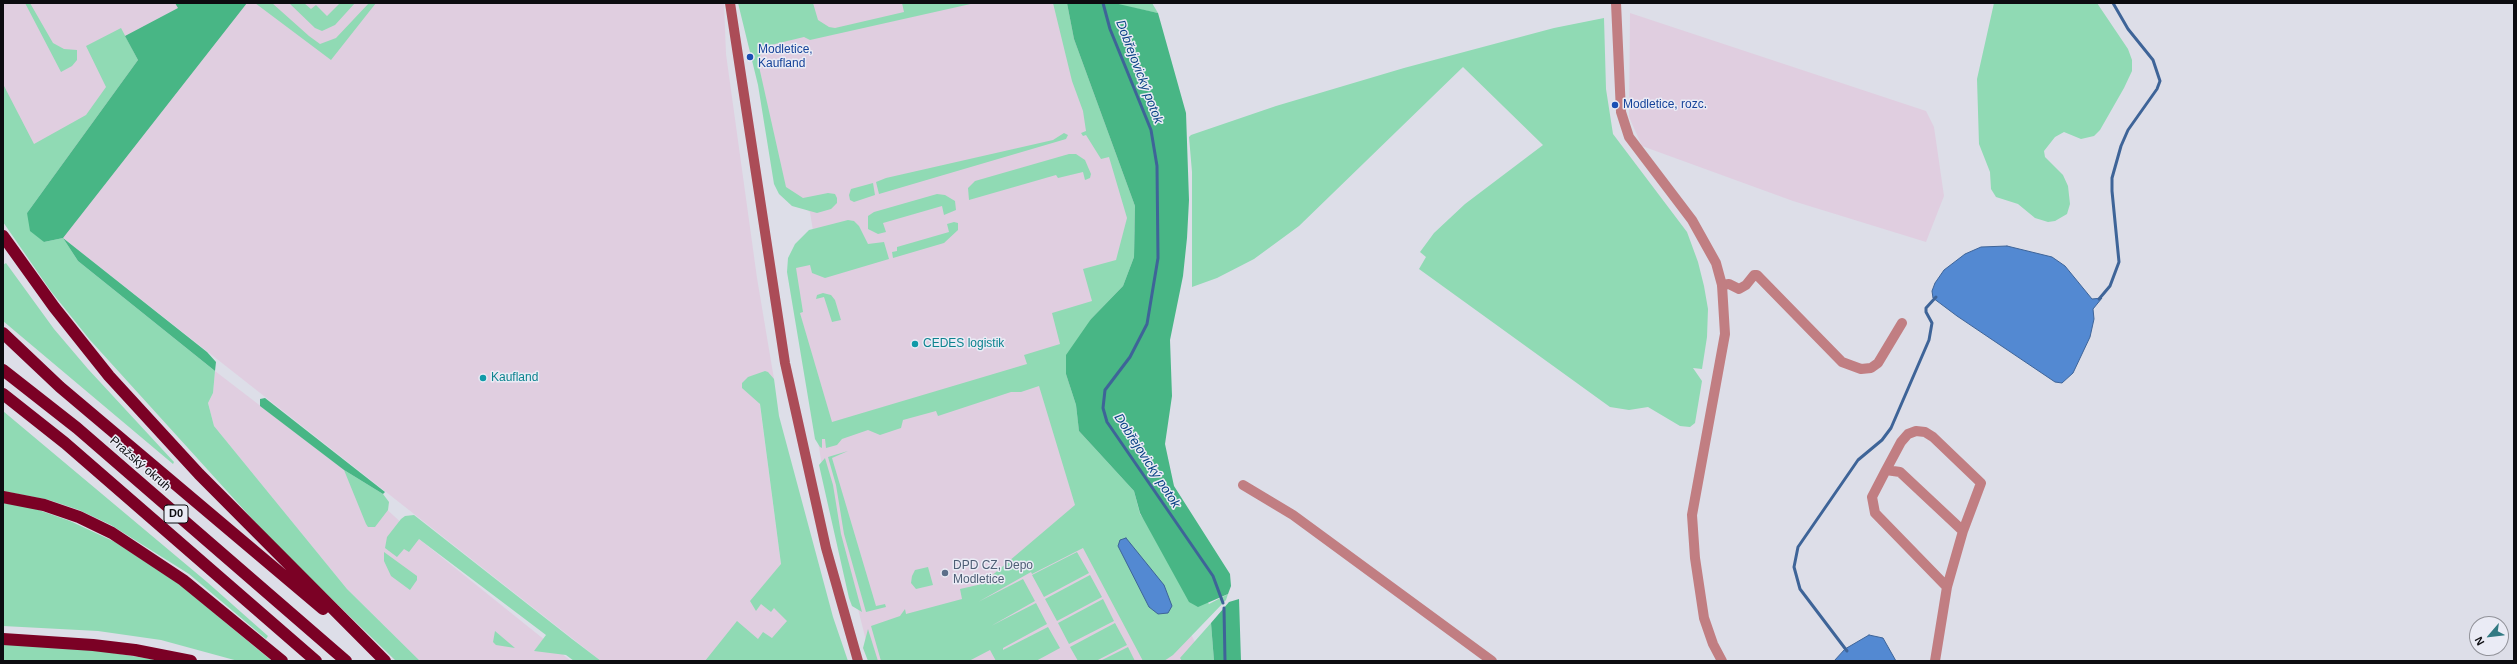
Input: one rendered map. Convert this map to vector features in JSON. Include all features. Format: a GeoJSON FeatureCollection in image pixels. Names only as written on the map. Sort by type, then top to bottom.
{"type":"FeatureCollection","features":[{"type":"Feature","properties":{"kind":"highway"},"geometry":{"type":"LineString","coordinates":[[3,236],[54,307],[119,387],[199,474],[385,661]]}},
{"type":"Feature","properties":{"kind":"highway"},"geometry":{"type":"LineString","coordinates":[[3,333],[60,387]]}},
{"type":"Feature","properties":{"kind":"highway"},"geometry":{"type":"LineString","coordinates":[[3,344],[60,387],[267,561],[382,661]]}},
{"type":"Feature","properties":{"kind":"highway","name":"Pražský okruh"},"geometry":{"type":"LineString","coordinates":[[3,370],[77,428],[346,661]]}},
{"type":"Feature","properties":{"kind":"highway","name":"D0"},"geometry":{"type":"LineString","coordinates":[[3,394],[71,448],[316,661]]}},
{"type":"Feature","properties":{"kind":"highway"},"geometry":{"type":"LineString","coordinates":[[3,497],[51,508],[79,517],[112,534],[183,580],[282,661]]}},
{"type":"Feature","properties":{"kind":"highway"},"geometry":{"type":"LineString","coordinates":[[3,639],[121,648],[191,661]]}},
{"type":"Feature","properties":{"kind":"main road"},"geometry":{"type":"LineString","coordinates":[[730,3],[785,363],[826,548],[858,661]]}},
{"type":"Feature","properties":{"kind":"street"},"geometry":{"type":"LineString","coordinates":[[1616,3],[1621,112],[1629,137],[1692,220],[1716,263],[1722,285],[1725,334],[1692,514],[1695,558],[1704,618],[1720,660]]}},
{"type":"Feature","properties":{"kind":"street"},"geometry":{"type":"LineString","coordinates":[[1722,285],[1730,284],[1739,289],[1746,285],[1754,274],[1757,275],[1842,362],[1861,369],[1871,368],[1878,363],[1902,323]]}},
{"type":"Feature","properties":{"kind":"street"},"geometry":{"type":"LineString","coordinates":[[1935,661],[1947,587],[1963,531],[1981,483],[1933,437],[1925,432],[1916,431],[1908,434],[1886,470],[1872,497],[1875,513],[1947,587]]}},
{"type":"Feature","properties":{"kind":"street"},"geometry":{"type":"LineString","coordinates":[[1886,470],[1900,472],[1963,531]]}},
{"type":"Feature","properties":{"kind":"street"},"geometry":{"type":"LineString","coordinates":[[1243,485],[1293,515],[1492,661]]}},
{"type":"Feature","properties":{"kind":"shaded area"},"geometry":{"type":"Polygon","coordinates":[[[3,3],[724,3],[726,54],[757,278],[774,379],[759,398],[781,564],[818,661],[601,661],[63,238],[3,93],[3,3]]]}},
{"type":"Feature","properties":{"kind":"shaded area"},"geometry":{"type":"Polygon","coordinates":[[[746,3],[1091,3],[1142,216],[1087,311],[1068,400],[1205,661],[871,661],[821,460],[790,266],[813,231],[810,212],[780,192],[746,3]]]}},
{"type":"Feature","properties":{"kind":"shaded area"},"geometry":{"type":"Polygon","coordinates":[[[1630,13],[1926,111],[1934,127],[1944,196],[1926,242],[1793,201],[1642,146],[1629,117],[1630,13]]]}},
{"type":"Feature","properties":{"kind":"shaded area"},"geometry":{"type":"Polygon","coordinates":[[[215,371],[344,470],[419,539],[571,661],[420,661],[347,589],[214,426],[208,403],[213,393],[215,371]]]}},
{"type":"Feature","properties":{"kind":"green space"},"geometry":{"type":"Polygon","coordinates":[[[25,3],[30,3],[53,43],[64,49],[77,50],[77,60],[72,66],[61,72],[25,3]]]}},
{"type":"Feature","properties":{"kind":"green space"},"geometry":{"type":"Polygon","coordinates":[[[175,3],[247,3],[63,238],[44,242],[30,231],[27,213],[138,60],[125,36],[178,8],[175,3]]]}},
{"type":"Feature","properties":{"kind":"green space"},"geometry":{"type":"Polygon","coordinates":[[[255,3],[272,3],[320,44],[336,38],[369,3],[376,3],[331,60],[255,3]]]}},
{"type":"Feature","properties":{"kind":"green space"},"geometry":{"type":"Polygon","coordinates":[[[289,3],[304,3],[311,9],[316,5],[327,16],[340,3],[355,3],[335,25],[322,31],[315,28],[289,3]]]}},
{"type":"Feature","properties":{"kind":"green space"},"geometry":{"type":"Polygon","coordinates":[[[738,3],[813,3],[818,20],[829,27],[835,28],[904,12],[902,3],[975,3],[810,40],[804,37],[771,45],[762,50],[758,62],[786,187],[803,198],[828,193],[835,194],[837,198],[837,203],[831,209],[817,213],[792,206],[779,194],[774,184],[758,85],[738,3]]]}},
{"type":"Feature","properties":{"kind":"green space"},"geometry":{"type":"Polygon","coordinates":[[[1053,3],[1067,3],[1074,39],[1135,206],[1134,257],[1123,286],[1091,319],[1066,374],[1076,405],[1079,431],[1134,491],[1140,514],[1209,604],[1228,594],[1226,600],[1173,655],[1164,661],[1143,661],[1083,548],[1032,574],[1031,572],[978,602],[1023,579],[1035,601],[991,626],[1036,603],[1047,624],[1003,648],[1003,650],[1048,627],[1060,648],[1036,661],[996,661],[990,650],[969,661],[881,661],[871,626],[900,616],[905,609],[906,614],[962,599],[960,589],[982,584],[1075,505],[1039,386],[1021,392],[1011,392],[938,416],[936,411],[903,420],[901,428],[880,435],[868,430],[842,439],[837,445],[826,448],[825,439],[822,439],[822,448],[820,447],[815,439],[787,272],[788,258],[795,244],[809,230],[848,220],[854,221],[859,226],[868,244],[884,242],[889,259],[825,278],[812,273],[810,265],[796,268],[803,312],[800,313],[832,422],[1027,364],[1024,355],[1060,344],[1052,313],[1092,301],[1083,269],[1116,260],[1127,218],[1109,157],[1101,159],[1086,135],[1083,136],[1081,133],[1086,131],[1083,111],[1072,81],[1053,3]]]}},
{"type":"Feature","properties":{"kind":"green space"},"geometry":{"type":"Polygon","coordinates":[[[1067,3],[1114,3],[1158,13],[1186,113],[1189,200],[1187,238],[1183,276],[1170,340],[1172,396],[1165,444],[1174,486],[1230,574],[1231,586],[1228,594],[1198,607],[1189,602],[1140,513],[1134,491],[1079,431],[1076,405],[1066,374],[1066,355],[1091,319],[1123,286],[1134,257],[1135,206],[1074,39],[1067,3]]]}},
{"type":"Feature","properties":{"kind":"green space"},"geometry":{"type":"Polygon","coordinates":[[[1152,3],[1158,13],[1114,4],[1152,3]]]}},
{"type":"Feature","properties":{"kind":"green space"},"geometry":{"type":"Polygon","coordinates":[[[1994,3],[2097,3],[2128,49],[2132,60],[2132,71],[2100,130],[2094,136],[2081,139],[2064,132],[2055,137],[2044,151],[2045,157],[2063,175],[2068,186],[2070,204],[2067,214],[2055,221],[2048,222],[2035,218],[2018,204],[1996,197],[1991,189],[1990,172],[1979,144],[1977,79],[1994,3]]]}},
{"type":"Feature","properties":{"kind":"green space"},"geometry":{"type":"Polygon","coordinates":[[[1604,18],[1606,89],[1613,134],[1687,232],[1698,262],[1704,286],[1708,309],[1707,337],[1702,369],[1693,368],[1702,381],[1695,423],[1690,427],[1680,426],[1648,407],[1629,410],[1610,407],[1419,269],[1426,257],[1420,252],[1434,233],[1465,204],[1543,145],[1463,67],[1299,226],[1254,259],[1217,278],[1192,287],[1192,172],[1189,137],[1191,135],[1276,106],[1404,68],[1554,28],[1604,18]]]}},
{"type":"Feature","properties":{"kind":"green space"},"geometry":{"type":"Polygon","coordinates":[[[121,28],[138,60],[27,213],[44,242],[63,238],[78,261],[215,371],[213,393],[208,403],[214,426],[347,589],[420,661],[396,661],[275,544],[90,340],[50,290],[3,222],[3,84],[34,144],[86,115],[106,87],[86,46],[121,28]]]}},
{"type":"Feature","properties":{"kind":"green space"},"geometry":{"type":"Polygon","coordinates":[[[1064,133],[1068,135],[1066,139],[879,194],[876,182],[886,178],[1053,140],[1064,133]]]}},
{"type":"Feature","properties":{"kind":"green space"},"geometry":{"type":"Polygon","coordinates":[[[1069,154],[1076,154],[1085,160],[1091,174],[1090,178],[1085,180],[1083,172],[1058,178],[1056,175],[969,200],[968,188],[975,181],[1069,154]]]}},
{"type":"Feature","properties":{"kind":"green space"},"geometry":{"type":"Polygon","coordinates":[[[873,183],[875,195],[854,202],[850,200],[849,195],[851,189],[873,183]]]}},
{"type":"Feature","properties":{"kind":"green space"},"geometry":{"type":"Polygon","coordinates":[[[937,194],[945,195],[955,201],[956,210],[944,215],[942,206],[883,223],[886,232],[878,234],[868,229],[868,216],[874,212],[937,194]]]}},
{"type":"Feature","properties":{"kind":"green space"},"geometry":{"type":"Polygon","coordinates":[[[954,222],[958,223],[958,230],[944,243],[893,258],[892,252],[897,251],[897,247],[949,232],[947,224],[954,222]]]}},
{"type":"Feature","properties":{"kind":"green space"},"geometry":{"type":"Polygon","coordinates":[[[63,238],[207,352],[216,362],[215,371],[78,261],[63,238]]]}},
{"type":"Feature","properties":{"kind":"green space"},"geometry":{"type":"Polygon","coordinates":[[[6,263],[54,329],[88,369],[174,462],[173,464],[3,321],[3,265],[6,263]]]}},
{"type":"Feature","properties":{"kind":"green space"},"geometry":{"type":"Polygon","coordinates":[[[823,293],[831,295],[835,300],[841,320],[832,322],[824,297],[816,299],[817,295],[823,293]]]}},
{"type":"Feature","properties":{"kind":"green space"},"geometry":{"type":"Polygon","coordinates":[[[765,371],[768,372],[774,379],[779,416],[833,617],[848,661],[705,661],[737,621],[758,639],[763,632],[772,638],[787,621],[774,608],[771,612],[761,604],[756,611],[750,601],[781,564],[760,404],[742,388],[742,383],[748,377],[765,371]]]}},
{"type":"Feature","properties":{"kind":"green space"},"geometry":{"type":"Polygon","coordinates":[[[265,398],[385,492],[383,494],[344,470],[260,406],[260,399],[265,398]]]}},
{"type":"Feature","properties":{"kind":"green space"},"geometry":{"type":"Polygon","coordinates":[[[3,411],[207,582],[268,636],[266,639],[189,574],[111,525],[79,510],[49,500],[3,491],[3,411]]]}},
{"type":"Feature","properties":{"kind":"green space"},"geometry":{"type":"Polygon","coordinates":[[[848,451],[832,458],[876,606],[885,604],[886,607],[866,612],[844,534],[836,485],[828,457],[848,451]]]}},
{"type":"Feature","properties":{"kind":"green space"},"geometry":{"type":"Polygon","coordinates":[[[825,458],[833,485],[841,534],[862,612],[852,606],[849,598],[819,465],[825,458]]]}},
{"type":"Feature","properties":{"kind":"green space"},"geometry":{"type":"Polygon","coordinates":[[[344,470],[383,494],[389,502],[388,510],[375,527],[368,527],[366,524],[344,470]]]}},
{"type":"Feature","properties":{"kind":"green space"},"geometry":{"type":"Polygon","coordinates":[[[3,503],[33,508],[70,521],[115,542],[179,584],[272,661],[238,661],[161,640],[98,631],[3,626],[3,503]]]}},
{"type":"Feature","properties":{"kind":"green space"},"geometry":{"type":"Polygon","coordinates":[[[414,515],[601,661],[574,661],[566,655],[534,651],[546,635],[419,539],[409,552],[404,549],[397,557],[385,548],[387,537],[401,519],[405,516],[414,515]]]}},
{"type":"Feature","properties":{"kind":"green space"},"geometry":{"type":"Polygon","coordinates":[[[384,552],[417,576],[417,580],[410,590],[391,576],[384,561],[384,552]]]}},
{"type":"Feature","properties":{"kind":"green space"},"geometry":{"type":"Polygon","coordinates":[[[1077,552],[1089,573],[1044,597],[1032,575],[1077,552]]]}},
{"type":"Feature","properties":{"kind":"green space"},"geometry":{"type":"Polygon","coordinates":[[[928,567],[933,585],[916,589],[911,583],[915,570],[928,567]]]}},
{"type":"Feature","properties":{"kind":"green space"},"geometry":{"type":"Polygon","coordinates":[[[1090,575],[1102,597],[1057,621],[1045,599],[1090,575]]]}},
{"type":"Feature","properties":{"kind":"green space"},"geometry":{"type":"Polygon","coordinates":[[[1103,599],[1114,621],[1069,644],[1058,623],[1103,599]]]}},
{"type":"Feature","properties":{"kind":"green space"},"geometry":{"type":"Polygon","coordinates":[[[1239,599],[1241,661],[1214,661],[1211,623],[1229,602],[1239,599]]]}},
{"type":"Feature","properties":{"kind":"green space"},"geometry":{"type":"Polygon","coordinates":[[[1115,623],[1127,645],[1096,661],[1078,661],[1070,647],[1115,623]]]}},
{"type":"Feature","properties":{"kind":"green space"},"geometry":{"type":"Polygon","coordinates":[[[1211,623],[1214,661],[1182,661],[1180,658],[1211,623]]]}},
{"type":"Feature","properties":{"kind":"green space"},"geometry":{"type":"Polygon","coordinates":[[[868,629],[878,661],[868,661],[863,648],[868,629]]]}},
{"type":"Feature","properties":{"kind":"green space"},"geometry":{"type":"Polygon","coordinates":[[[495,631],[515,648],[496,645],[493,642],[495,631]]]}},
{"type":"Feature","properties":{"kind":"green space"},"geometry":{"type":"Polygon","coordinates":[[[3,643],[101,651],[164,661],[3,661],[3,643]]]}},
{"type":"Feature","properties":{"kind":"green space"},"geometry":{"type":"Polygon","coordinates":[[[1128,647],[1135,661],[1100,661],[1128,647]]]}},
{"type":"Feature","properties":{"kind":"water"},"geometry":{"type":"Polygon","coordinates":[[[2007,246],[2052,257],[2065,266],[2092,299],[2102,298],[2093,309],[2094,319],[2090,337],[2073,373],[2062,383],[2055,382],[1957,316],[1933,298],[1932,291],[1935,283],[1944,270],[1965,254],[1981,247],[2007,246]]]}},
{"type":"Feature","properties":{"kind":"water"},"geometry":{"type":"Polygon","coordinates":[[[1126,538],[1164,585],[1172,606],[1168,613],[1158,614],[1149,607],[1118,546],[1120,540],[1126,538]]]}},
{"type":"Feature","properties":{"kind":"water"},"geometry":{"type":"Polygon","coordinates":[[[1869,635],[1883,638],[1896,661],[1834,661],[1845,649],[1869,635]]]}},
{"type":"Feature","properties":{"kind":"waterway","name":"Dobřejovický potok"},"geometry":{"type":"LineString","coordinates":[[1103,3],[1110,29],[1151,130],[1157,166],[1158,258],[1147,324],[1130,357],[1105,390],[1103,408],[1107,422],[1213,576],[1223,603]]}},
{"type":"Feature","properties":{"kind":"waterway"},"geometry":{"type":"LineString","coordinates":[[2099,299],[2110,286],[2119,262],[2112,178],[2121,146],[2128,130],[2157,89],[2160,81],[2153,60],[2128,29],[2113,3]]}},
{"type":"Feature","properties":{"kind":"waterway"},"geometry":{"type":"LineString","coordinates":[[1847,651],[1800,589],[1794,567],[1798,547],[1858,460],[1882,440],[1891,428],[1929,340],[1932,323],[1926,312],[1926,308],[1936,297]]}},
{"type":"Feature","properties":{"kind":"waterway","name":"Dobřejovický potok"},"geometry":{"type":"LineString","coordinates":[[1224,608],[1225,661]]}},
{"type":"Feature","properties":{"kind":"place","name":"Modletice, Kaufland"},"geometry":{"type":"Point","coordinates":[750,57]}},
{"type":"Feature","properties":{"kind":"place","name":"Modletice, rozc."},"geometry":{"type":"Point","coordinates":[1615,105]}},
{"type":"Feature","properties":{"kind":"place","name":"CEDES logistik"},"geometry":{"type":"Point","coordinates":[915,344]}},
{"type":"Feature","properties":{"kind":"place","name":"Kaufland"},"geometry":{"type":"Point","coordinates":[483,378]}},
{"type":"Feature","properties":{"kind":"place","name":"DPD CZ, Depo Modletice"},"geometry":{"type":"Point","coordinates":[945,573]}}]}
